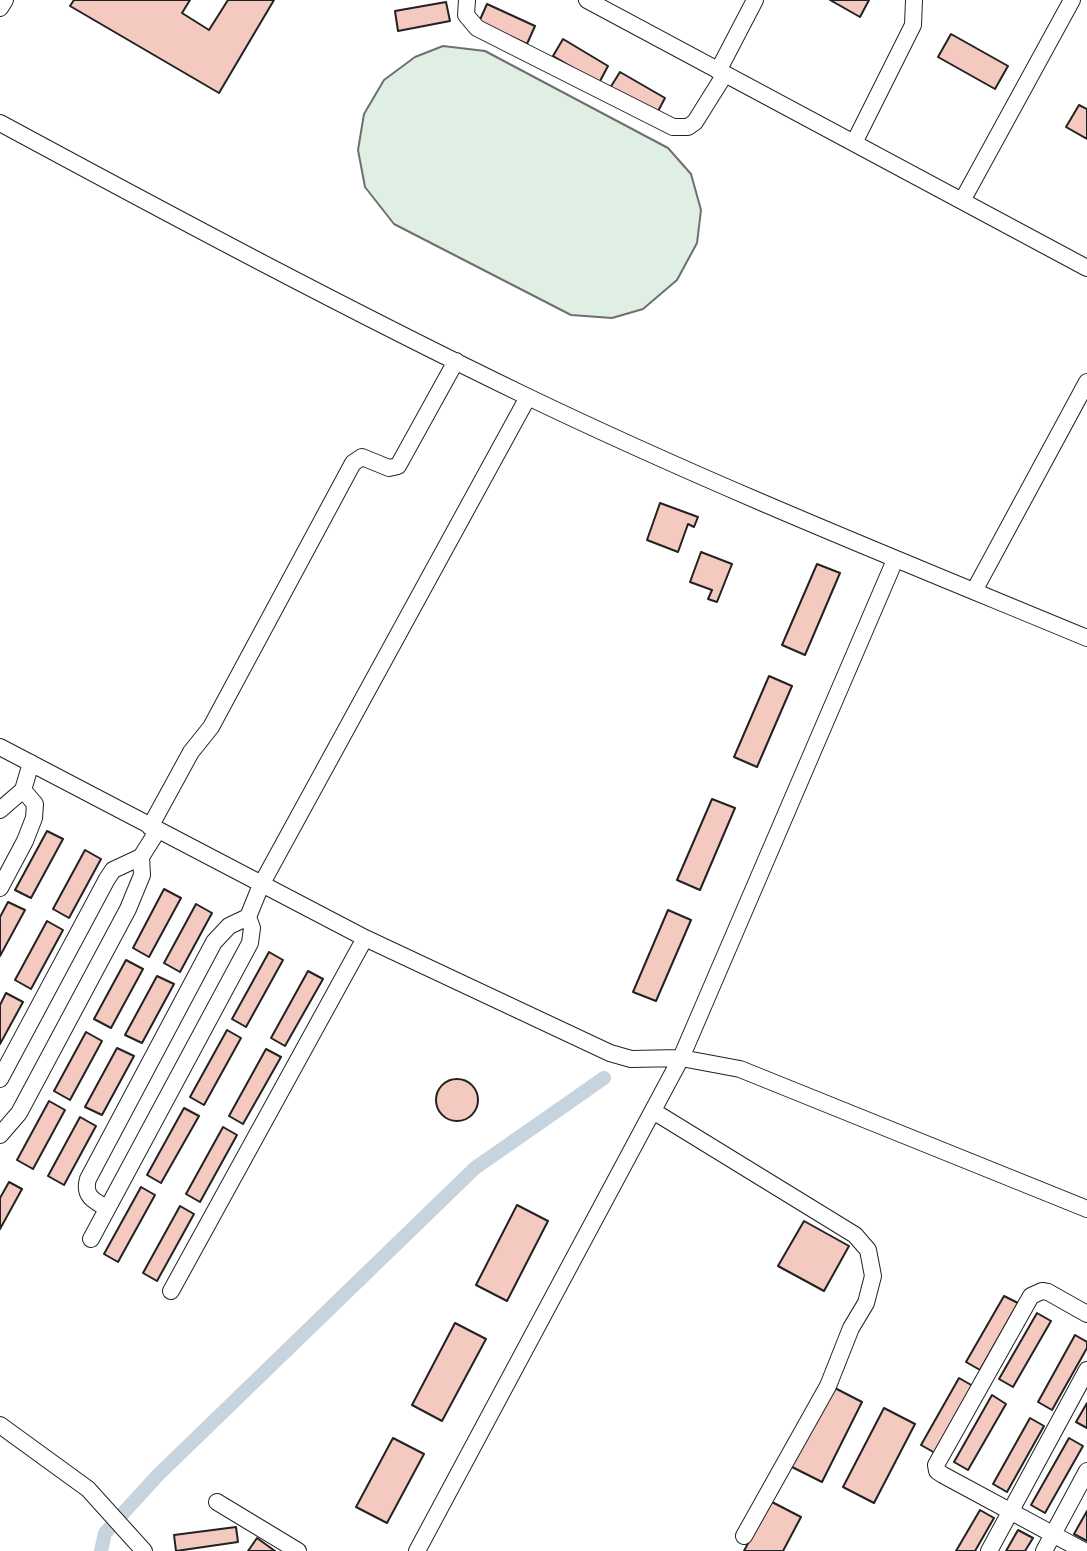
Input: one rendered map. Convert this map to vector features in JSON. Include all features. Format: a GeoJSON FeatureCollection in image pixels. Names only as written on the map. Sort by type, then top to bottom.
{"type":"FeatureCollection","features":[{"type":"Feature","properties":{"kind":"street"},"geometry":{"type":"LineString","coordinates":[[0,8],[5,0]]}},
{"type":"Feature","properties":{"kind":"street"},"geometry":{"type":"LineString","coordinates":[[467,0],[466,15],[477,28],[673,127],[688,127],[695,122],[755,0]]}},
{"type":"Feature","properties":{"kind":"street"},"geometry":{"type":"LineString","coordinates":[[587,0],[1087,268]]}},
{"type":"Feature","properties":{"kind":"street"},"geometry":{"type":"LineString","coordinates":[[854,143],[913,25],[914,0]]}},
{"type":"Feature","properties":{"kind":"street"},"geometry":{"type":"LineString","coordinates":[[962,201],[1072,0]]}},
{"type":"Feature","properties":{"kind":"street"},"geometry":{"type":"LineString","coordinates":[[0,123],[230,248],[528,397],[895,560],[1087,638]]}},
{"type":"Feature","properties":{"kind":"street"},"geometry":{"type":"LineString","coordinates":[[0,1135],[19,1113],[128,909],[142,875],[141,857],[191,752],[211,727],[353,463],[362,457],[389,468],[398,466],[456,361]]}},
{"type":"Feature","properties":{"kind":"street"},"geometry":{"type":"LineString","coordinates":[[974,591],[1087,382]]}},
{"type":"Feature","properties":{"kind":"street"},"geometry":{"type":"LineString","coordinates":[[91,1239],[250,943],[252,928],[248,917],[261,885],[528,397]]}},
{"type":"Feature","properties":{"kind":"street"},"geometry":{"type":"LineString","coordinates":[[417,1551],[681,1058],[895,560]]}},
{"type":"Feature","properties":{"kind":"street"},"geometry":{"type":"LineString","coordinates":[[0,747],[365,938],[610,1053],[631,1059],[681,1058],[740,1069],[1087,1209]]}},
{"type":"Feature","properties":{"kind":"street"},"geometry":{"type":"LineString","coordinates":[[0,810],[23,790],[31,763]]}},
{"type":"Feature","properties":{"kind":"street"},"geometry":{"type":"LineString","coordinates":[[0,888],[34,818],[35,804],[23,790]]}},
{"type":"Feature","properties":{"kind":"street"},"geometry":{"type":"LineString","coordinates":[[0,1079],[107,878],[113,870],[141,857]]}},
{"type":"Feature","properties":{"kind":"street"},"geometry":{"type":"LineString","coordinates":[[107,1208],[88,1195],[88,1179],[214,942],[229,926],[248,917]]}},
{"type":"Feature","properties":{"kind":"street"},"geometry":{"type":"LineString","coordinates":[[171,1292],[365,938]]}},
{"type":"Feature","properties":{"kind":"street"},"geometry":{"type":"LineString","coordinates":[[653,1111],[855,1235],[868,1250],[873,1276],[866,1303],[851,1328],[828,1386],[744,1536]]}},
{"type":"Feature","properties":{"kind":"street"},"geometry":{"type":"LineString","coordinates":[[1084,1551],[943,1475],[937,1471],[936,1465],[1031,1296],[1042,1291],[1048,1292],[1087,1314]]}},
{"type":"Feature","properties":{"kind":"street"},"geometry":{"type":"LineString","coordinates":[[989,1551],[1087,1370]]}},
{"type":"Feature","properties":{"kind":"street"},"geometry":{"type":"LineString","coordinates":[[0,1425],[88,1489],[111,1511],[144,1551]]}},
{"type":"Feature","properties":{"kind":"street"},"geometry":{"type":"LineString","coordinates":[[1044,1551],[1087,1471]]}},
{"type":"Feature","properties":{"kind":"street"},"geometry":{"type":"LineString","coordinates":[[218,1502],[298,1551]]}},
{"type":"Feature","properties":{"kind":"green space"},"geometry":{"type":"Polygon","coordinates":[[[443,46],[485,51],[668,148],[691,174],[701,210],[697,243],[677,280],[643,309],[612,318],[571,315],[394,224],[365,187],[358,150],[364,114],[384,80],[415,57],[443,46]]]}},
{"type":"Feature","properties":{"kind":"building"},"geometry":{"type":"Polygon","coordinates":[[[74,0],[190,0],[182,13],[209,30],[228,0],[274,0],[219,93],[70,6],[74,0]]]}},
{"type":"Feature","properties":{"kind":"building"},"geometry":{"type":"Polygon","coordinates":[[[830,0],[869,0],[860,17],[830,0]]]}},
{"type":"Feature","properties":{"kind":"building"},"geometry":{"type":"Polygon","coordinates":[[[446,2],[450,21],[398,31],[395,11],[446,2]]]}},
{"type":"Feature","properties":{"kind":"building"},"geometry":{"type":"Polygon","coordinates":[[[487,4],[535,26],[527,44],[479,22],[487,4]]]}},
{"type":"Feature","properties":{"kind":"building"},"geometry":{"type":"Polygon","coordinates":[[[951,34],[1008,66],[995,89],[938,57],[951,34]]]}},
{"type":"Feature","properties":{"kind":"building"},"geometry":{"type":"Polygon","coordinates":[[[563,39],[608,66],[599,83],[553,56],[563,39]]]}},
{"type":"Feature","properties":{"kind":"building"},"geometry":{"type":"Polygon","coordinates":[[[620,72],[665,98],[656,115],[610,88],[620,72]]]}},
{"type":"Feature","properties":{"kind":"building"},"geometry":{"type":"Polygon","coordinates":[[[1079,105],[1087,109],[1087,139],[1066,127],[1079,105]]]}},
{"type":"Feature","properties":{"kind":"building"},"geometry":{"type":"Polygon","coordinates":[[[660,503],[698,517],[694,527],[688,524],[678,552],[647,540],[660,503]]]}},
{"type":"Feature","properties":{"kind":"building"},"geometry":{"type":"Polygon","coordinates":[[[701,552],[732,564],[717,602],[708,599],[712,590],[690,582],[701,552]]]}},
{"type":"Feature","properties":{"kind":"building"},"geometry":{"type":"Polygon","coordinates":[[[817,564],[840,573],[805,655],[782,645],[817,564]]]}},
{"type":"Feature","properties":{"kind":"building"},"geometry":{"type":"Polygon","coordinates":[[[769,676],[792,686],[757,767],[734,757],[769,676]]]}},
{"type":"Feature","properties":{"kind":"building"},"geometry":{"type":"Polygon","coordinates":[[[712,799],[735,808],[700,890],[677,880],[712,799]]]}},
{"type":"Feature","properties":{"kind":"building"},"geometry":{"type":"Polygon","coordinates":[[[47,831],[63,839],[31,898],[15,890],[47,831]]]}},
{"type":"Feature","properties":{"kind":"building"},"geometry":{"type":"Polygon","coordinates":[[[85,850],[101,859],[69,918],[53,909],[85,850]]]}},
{"type":"Feature","properties":{"kind":"building"},"geometry":{"type":"Polygon","coordinates":[[[164,889],[181,898],[149,957],[133,948],[164,889]]]}},
{"type":"Feature","properties":{"kind":"building"},"geometry":{"type":"Polygon","coordinates":[[[8,902],[25,910],[0,956],[0,917],[8,902]]]}},
{"type":"Feature","properties":{"kind":"building"},"geometry":{"type":"Polygon","coordinates":[[[196,904],[212,913],[180,972],[164,963],[196,904]]]}},
{"type":"Feature","properties":{"kind":"building"},"geometry":{"type":"Polygon","coordinates":[[[668,910],[691,920],[656,1001],[633,992],[668,910]]]}},
{"type":"Feature","properties":{"kind":"building"},"geometry":{"type":"Polygon","coordinates":[[[47,921],[63,930],[31,989],[15,980],[47,921]]]}},
{"type":"Feature","properties":{"kind":"building"},"geometry":{"type":"Polygon","coordinates":[[[269,952],[283,960],[246,1027],[232,1019],[269,952]]]}},
{"type":"Feature","properties":{"kind":"building"},"geometry":{"type":"Polygon","coordinates":[[[126,960],[143,969],[111,1028],[94,1019],[126,960]]]}},
{"type":"Feature","properties":{"kind":"building"},"geometry":{"type":"Polygon","coordinates":[[[308,971],[323,979],[285,1046],[271,1038],[308,971]]]}},
{"type":"Feature","properties":{"kind":"building"},"geometry":{"type":"Polygon","coordinates":[[[157,976],[174,984],[142,1043],[125,1035],[157,976]]]}},
{"type":"Feature","properties":{"kind":"building"},"geometry":{"type":"Polygon","coordinates":[[[6,993],[23,1002],[0,1044],[0,1005],[6,993]]]}},
{"type":"Feature","properties":{"kind":"building"},"geometry":{"type":"Polygon","coordinates":[[[227,1030],[241,1038],[204,1105],[190,1097],[227,1030]]]}},
{"type":"Feature","properties":{"kind":"building"},"geometry":{"type":"Polygon","coordinates":[[[86,1032],[102,1041],[70,1100],[54,1091],[86,1032]]]}},
{"type":"Feature","properties":{"kind":"building"},"geometry":{"type":"Polygon","coordinates":[[[117,1048],[134,1056],[102,1115],[85,1107],[117,1048]]]}},
{"type":"Feature","properties":{"kind":"building"},"geometry":{"type":"Polygon","coordinates":[[[266,1049],[281,1057],[243,1124],[229,1116],[266,1049]]]}},
{"type":"Feature","properties":{"kind":"building"},"geometry":{"type":"Polygon","coordinates":[[[457,1079],[472,1085],[478,1100],[472,1115],[457,1121],[442,1115],[436,1100],[442,1085],[457,1079]]]}},
{"type":"Feature","properties":{"kind":"building"},"geometry":{"type":"Polygon","coordinates":[[[49,1101],[65,1110],[33,1169],[17,1160],[49,1101]]]}},
{"type":"Feature","properties":{"kind":"building"},"geometry":{"type":"Polygon","coordinates":[[[184,1108],[199,1116],[161,1183],[147,1175],[184,1108]]]}},
{"type":"Feature","properties":{"kind":"building"},"geometry":{"type":"Polygon","coordinates":[[[80,1117],[96,1126],[64,1185],[48,1176],[80,1117]]]}},
{"type":"Feature","properties":{"kind":"building"},"geometry":{"type":"Polygon","coordinates":[[[223,1127],[237,1135],[200,1202],[186,1194],[223,1127]]]}},
{"type":"Feature","properties":{"kind":"building"},"geometry":{"type":"Polygon","coordinates":[[[9,1182],[22,1189],[0,1229],[0,1198],[9,1182]]]}},
{"type":"Feature","properties":{"kind":"building"},"geometry":{"type":"Polygon","coordinates":[[[141,1187],[155,1195],[118,1262],[104,1254],[141,1187]]]}},
{"type":"Feature","properties":{"kind":"building"},"geometry":{"type":"Polygon","coordinates":[[[517,1205],[548,1221],[507,1301],[476,1285],[517,1205]]]}},
{"type":"Feature","properties":{"kind":"building"},"geometry":{"type":"Polygon","coordinates":[[[180,1206],[194,1214],[157,1281],[143,1273],[180,1206]]]}},
{"type":"Feature","properties":{"kind":"building"},"geometry":{"type":"Polygon","coordinates":[[[804,1221],[849,1246],[824,1291],[778,1266],[804,1221]]]}},
{"type":"Feature","properties":{"kind":"building"},"geometry":{"type":"Polygon","coordinates":[[[1004,1296],[1018,1303],[980,1370],[966,1362],[1004,1296]]]}},
{"type":"Feature","properties":{"kind":"building"},"geometry":{"type":"Polygon","coordinates":[[[1037,1313],[1051,1321],[1013,1387],[999,1379],[1037,1313]]]}},
{"type":"Feature","properties":{"kind":"building"},"geometry":{"type":"Polygon","coordinates":[[[455,1323],[486,1339],[442,1421],[412,1405],[455,1323]]]}},
{"type":"Feature","properties":{"kind":"building"},"geometry":{"type":"Polygon","coordinates":[[[1075,1335],[1087,1342],[1087,1348],[1052,1410],[1038,1402],[1075,1335]]]}},
{"type":"Feature","properties":{"kind":"building"},"geometry":{"type":"Polygon","coordinates":[[[959,1378],[973,1386],[935,1453],[921,1445],[959,1378]]]}},
{"type":"Feature","properties":{"kind":"building"},"geometry":{"type":"Polygon","coordinates":[[[831,1386],[862,1402],[822,1482],[790,1466],[831,1386]]]}},
{"type":"Feature","properties":{"kind":"building"},"geometry":{"type":"Polygon","coordinates":[[[992,1395],[1006,1404],[968,1470],[954,1462],[992,1395]]]}},
{"type":"Feature","properties":{"kind":"building"},"geometry":{"type":"Polygon","coordinates":[[[1087,1403],[1087,1428],[1076,1422],[1087,1403]]]}},
{"type":"Feature","properties":{"kind":"building"},"geometry":{"type":"Polygon","coordinates":[[[884,1408],[915,1424],[874,1503],[843,1487],[884,1408]]]}},
{"type":"Feature","properties":{"kind":"building"},"geometry":{"type":"Polygon","coordinates":[[[1030,1418],[1044,1426],[1007,1492],[993,1484],[1030,1418]]]}},
{"type":"Feature","properties":{"kind":"building"},"geometry":{"type":"Polygon","coordinates":[[[393,1438],[424,1454],[387,1523],[356,1507],[393,1438]]]}},
{"type":"Feature","properties":{"kind":"building"},"geometry":{"type":"Polygon","coordinates":[[[1069,1438],[1083,1446],[1045,1513],[1031,1505],[1069,1438]]]}},
{"type":"Feature","properties":{"kind":"building"},"geometry":{"type":"Polygon","coordinates":[[[770,1501],[801,1517],[783,1551],[744,1551],[770,1501]]]}},
{"type":"Feature","properties":{"kind":"building"},"geometry":{"type":"Polygon","coordinates":[[[980,1510],[994,1518],[975,1551],[956,1551],[980,1510]]]}},
{"type":"Feature","properties":{"kind":"building"},"geometry":{"type":"Polygon","coordinates":[[[1087,1511],[1087,1541],[1074,1534],[1087,1511]]]}},
{"type":"Feature","properties":{"kind":"building"},"geometry":{"type":"Polygon","coordinates":[[[236,1527],[238,1542],[176,1551],[174,1535],[236,1527]]]}},
{"type":"Feature","properties":{"kind":"building"},"geometry":{"type":"Polygon","coordinates":[[[1018,1530],[1033,1538],[1025,1551],[1006,1551],[1018,1530]]]}},
{"type":"Feature","properties":{"kind":"building"},"geometry":{"type":"Polygon","coordinates":[[[257,1538],[275,1551],[248,1551],[257,1538]]]}},
{"type":"Feature","properties":{"kind":"waterway"},"geometry":{"type":"LineString","coordinates":[[101,1551],[105,1533],[158,1475],[475,1168],[604,1078]]}}]}
